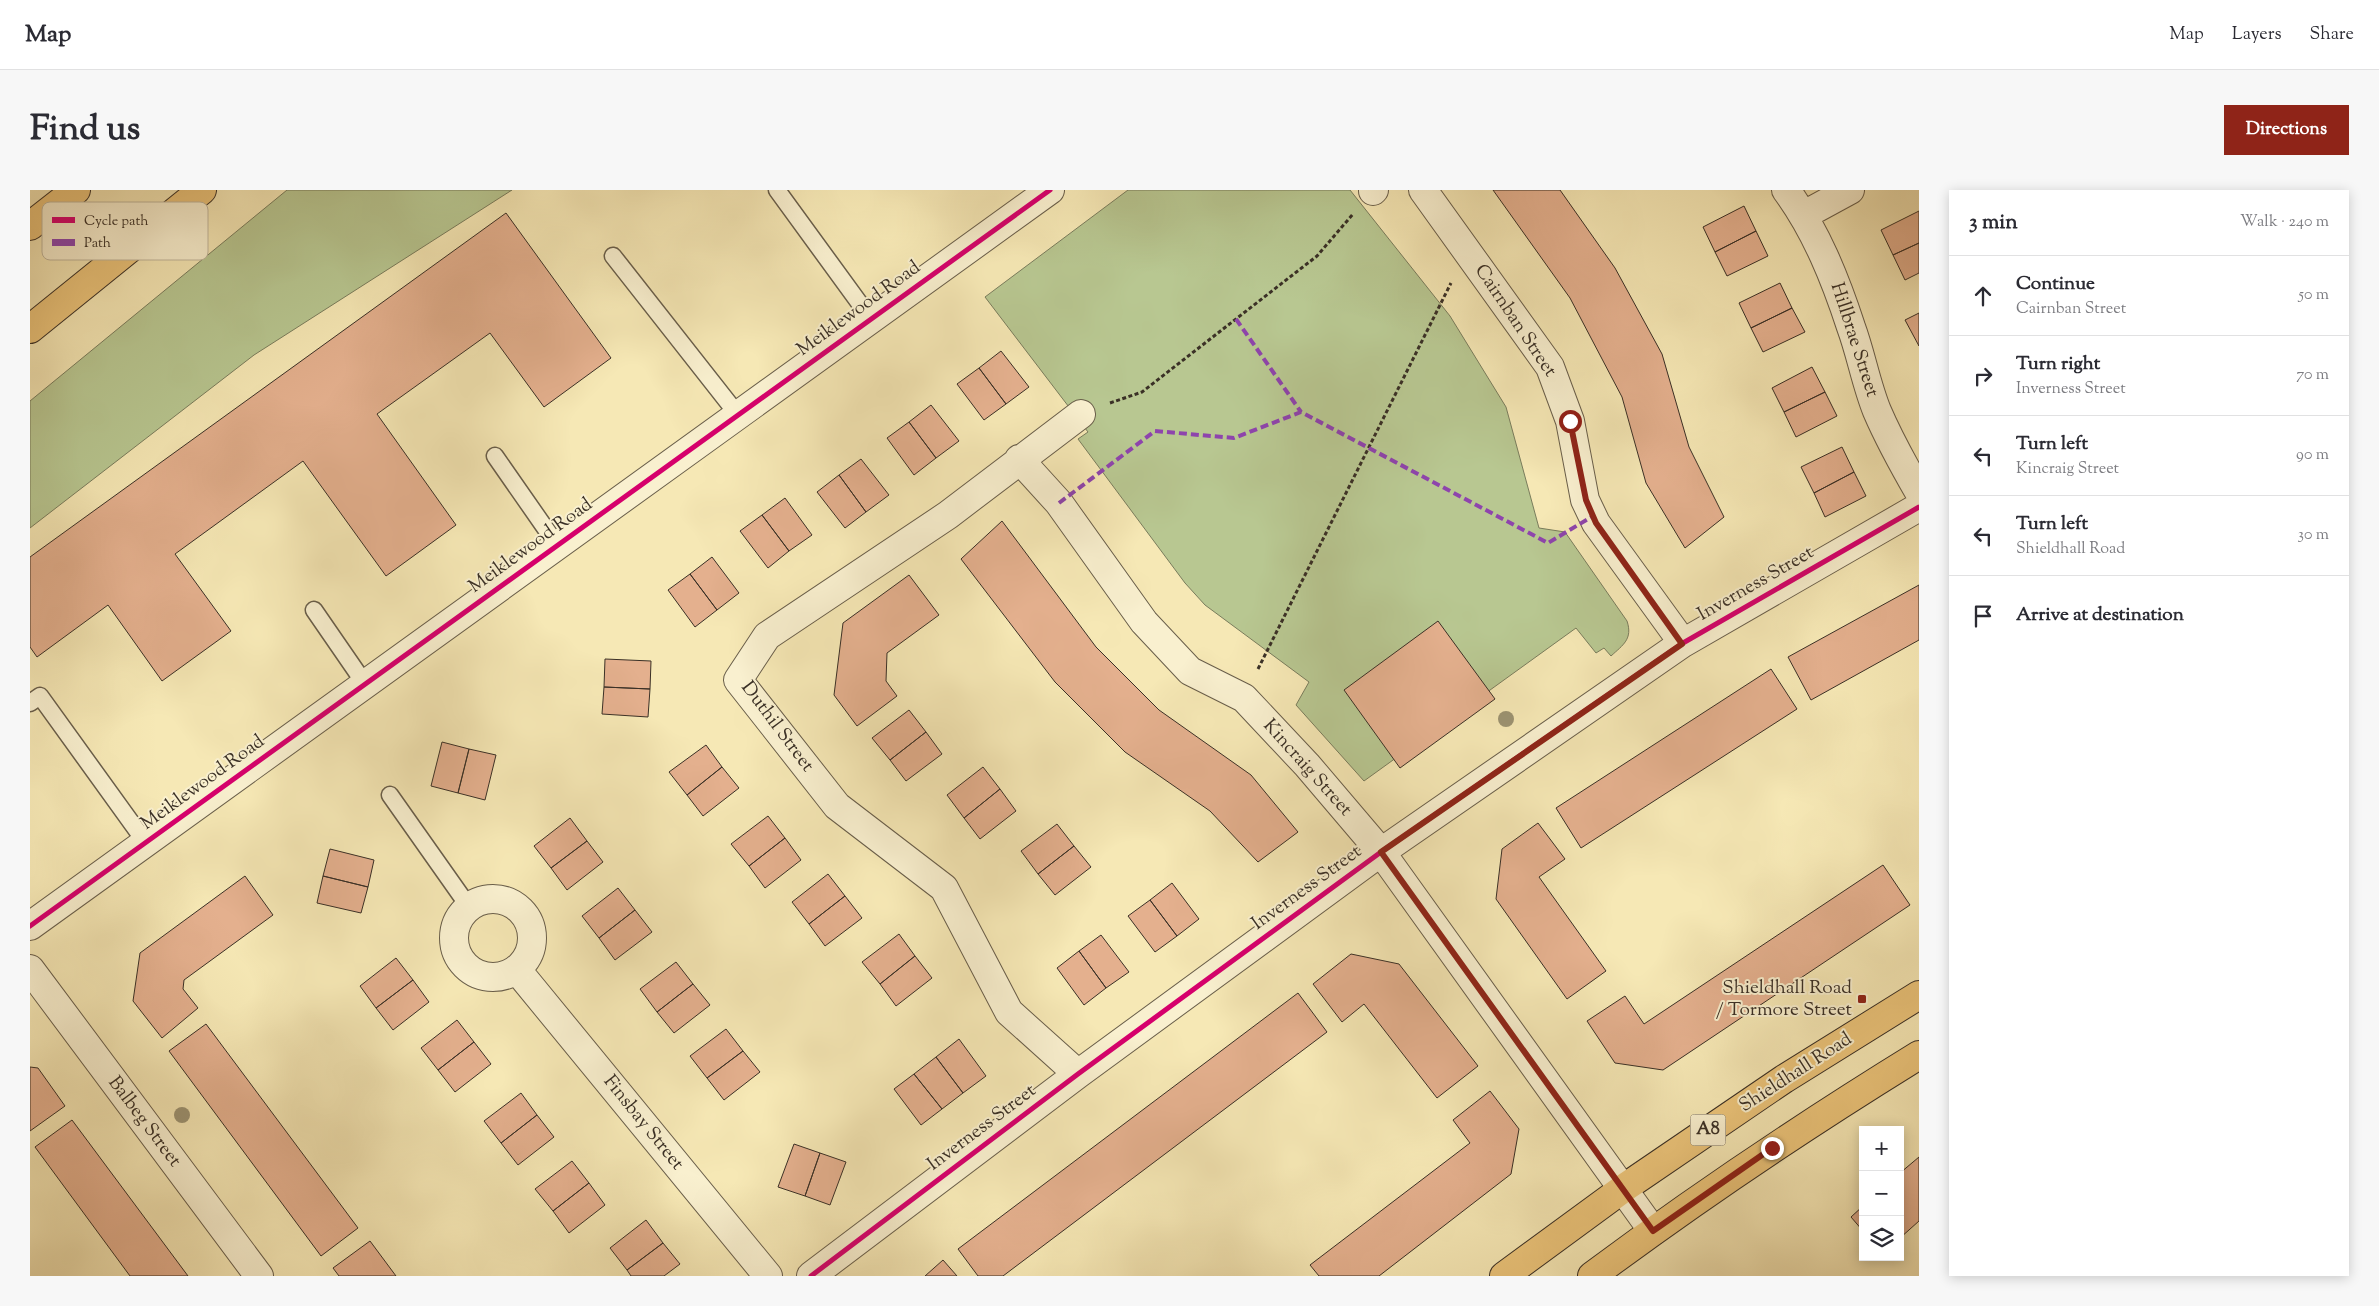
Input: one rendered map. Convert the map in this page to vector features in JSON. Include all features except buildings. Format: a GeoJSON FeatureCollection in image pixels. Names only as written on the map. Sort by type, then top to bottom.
{"type":"FeatureCollection","features":[{"type":"Feature","properties":{"kind":"main road"},"geometry":{"type":"LineString","coordinates":[[61,202],[76,190]]}},
{"type":"Feature","properties":{"kind":"main road"},"geometry":{"type":"LineString","coordinates":[[187,202],[202,190]]}},
{"type":"Feature","properties":{"kind":"main road"},"geometry":{"type":"LineString","coordinates":[[30,226],[42,217]]}},
{"type":"Feature","properties":{"kind":"main road"},"geometry":{"type":"LineString","coordinates":[[30,328],[115,260]]}},
{"type":"Feature","properties":{"kind":"main road","name":"Shieldhall Road"},"geometry":{"type":"LineString","coordinates":[[1504,1276],[1624,1188],[1784,1079],[1919,995]]}},
{"type":"Feature","properties":{"kind":"main road"},"geometry":{"type":"LineString","coordinates":[[1592,1276],[1772,1148],[1919,1055]]}},
{"type":"Feature","properties":{"kind":"street","name":"Meiklewood Road"},"geometry":{"type":"LineString","coordinates":[[30,926],[1050,190]]}},
{"type":"Feature","properties":{"kind":"street","name":"Cairnban Street"},"geometry":{"type":"LineString","coordinates":[[1423,190],[1550,367],[1570,421],[1586,500],[1596,523],[1682,644]]}},
{"type":"Feature","properties":{"kind":"street","name":"Hillbrae Street"},"geometry":{"type":"LineString","coordinates":[[1786,190],[1804,215],[1831,270],[1877,409],[1901,461],[1919,492]]}},
{"type":"Feature","properties":{"kind":"street"},"geometry":{"type":"LineString","coordinates":[[1804,215],[1850,190]]}},
{"type":"Feature","properties":{"kind":"street","name":"Duthil Street"},"geometry":{"type":"LineString","coordinates":[[1078,1074],[1009,1012],[944,888],[836,806],[738,680],[767,636],[948,515],[1019,459],[1081,414]]}},
{"type":"Feature","properties":{"kind":"street","name":"Kincraig Street"},"geometry":{"type":"LineString","coordinates":[[1019,459],[1059,503],[1144,622],[1190,671],[1244,698],[1308,765],[1381,852],[1624,1188],[1653,1231]]}},
{"type":"Feature","properties":{"kind":"street","name":"Inverness Street"},"geometry":{"type":"LineString","coordinates":[[811,1276],[1078,1074],[1381,852],[1682,644],[1919,507]]}},
{"type":"Feature","properties":{"kind":"street"},"geometry":{"type":"LineString","coordinates":[[495,899],[508,902],[520,909],[528,920],[532,933],[531,947],[526,959],[517,970],[494,978],[482,976],[470,970],[461,962],[456,951],[454,933],[460,916],[469,907],[481,901],[495,899]]}},
{"type":"Feature","properties":{"kind":"street","name":"Balbeg Street"},"geometry":{"type":"LineString","coordinates":[[30,968],[259,1276]]}},
{"type":"Feature","properties":{"kind":"street","name":"Finsbay Street"},"geometry":{"type":"LineString","coordinates":[[517,970],[768,1276]]}},
{"type":"Feature","properties":{"kind":"lane"},"geometry":{"type":"LineString","coordinates":[[777,190],[871,319]]}},
{"type":"Feature","properties":{"kind":"lane"},"geometry":{"type":"LineString","coordinates":[[613,256],[738,415]]}},
{"type":"Feature","properties":{"kind":"lane"},"geometry":{"type":"LineString","coordinates":[[495,456],[557,545]]}},
{"type":"Feature","properties":{"kind":"lane"},"geometry":{"type":"LineString","coordinates":[[314,610],[366,684]]}},
{"type":"Feature","properties":{"kind":"lane"},"geometry":{"type":"LineString","coordinates":[[30,703],[40,696],[146,842]]}},
{"type":"Feature","properties":{"kind":"lane"},"geometry":{"type":"LineString","coordinates":[[390,795],[469,907]]}},
{"type":"Feature","properties":{"kind":"path"},"geometry":{"type":"LineString","coordinates":[[1081,414],[1142,392],[1150,386],[1317,256],[1374,190]]}},
{"type":"Feature","properties":{"kind":"path"},"geometry":{"type":"LineString","coordinates":[[1244,698],[1467,251]]}},
{"type":"Feature","properties":{"kind":"green space"},"geometry":{"type":"Polygon","coordinates":[[[287,190],[512,190],[254,355],[30,528],[30,401],[202,260],[208,260],[208,255],[287,190]]]}},
{"type":"Feature","properties":{"kind":"green space"},"geometry":{"type":"Polygon","coordinates":[[[1128,190],[1350,190],[1450,316],[1506,407],[1539,528],[1565,532],[1627,621],[1629,633],[1623,645],[1611,656],[1604,648],[1596,653],[1576,628],[1364,781],[1296,705],[1309,682],[1205,605],[1185,583],[1078,439],[1088,432],[985,297],[1128,190]]]}},
{"type":"Feature","properties":{"kind":"marked path"},"geometry":{"type":"LineString","coordinates":[[1236,319],[1301,412]]}},
{"type":"Feature","properties":{"kind":"marked path"},"geometry":{"type":"LineString","coordinates":[[1059,503],[1155,431],[1234,438],[1301,412],[1548,543],[1593,516]]}},
{"type":"Feature","properties":{"kind":"cycle path"},"geometry":{"type":"LineString","coordinates":[[30,926],[1050,190]]}},
{"type":"Feature","properties":{"kind":"cycle path"},"geometry":{"type":"LineString","coordinates":[[811,1276],[1078,1074],[1381,852],[1683,643],[1919,507]]}},
{"type":"Feature","properties":{"kind":"place","name":"Shieldhall Road / Tormore Street"},"geometry":{"type":"Point","coordinates":[1862,999]}},
{"type":"Feature","properties":{"kind":"route"},"geometry":{"type":"LineString","coordinates":[[1570,421],[1586,500],[1596,523],[1682,644],[1381,852],[1624,1188],[1653,1231],[1772,1148]]}}]}
